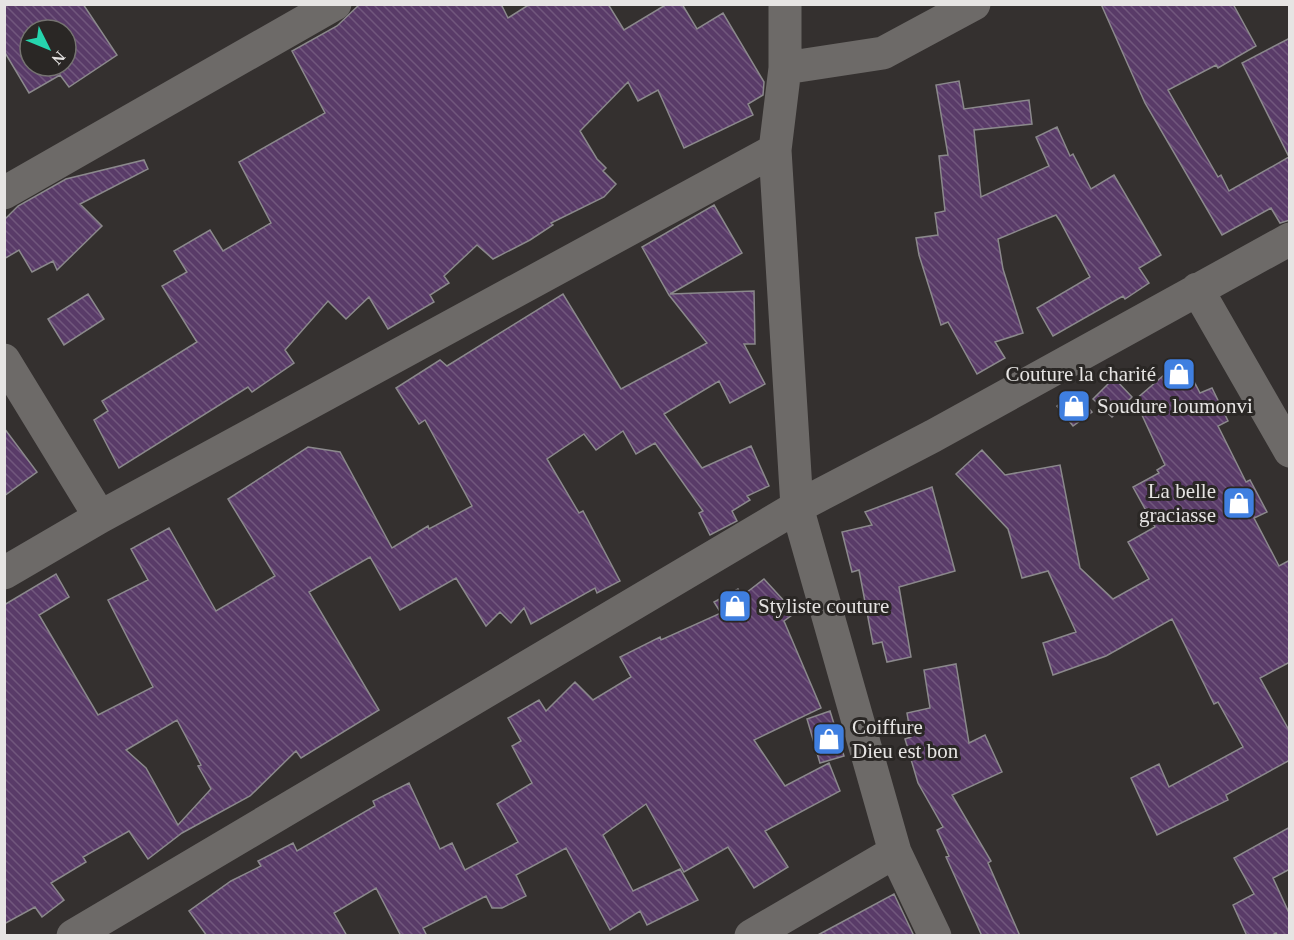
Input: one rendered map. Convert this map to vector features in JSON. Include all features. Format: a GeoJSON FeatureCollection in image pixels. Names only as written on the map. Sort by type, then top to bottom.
{"type":"FeatureCollection","features":[{"type":"Feature","properties":{"kind":"street"},"geometry":{"type":"LineString","coordinates":[[4,193],[335,4]]}},
{"type":"Feature","properties":{"kind":"street"},"geometry":{"type":"LineString","coordinates":[[784,4],[784,68],[775,150],[797,507],[895,852],[934,936]]}},
{"type":"Feature","properties":{"kind":"street"},"geometry":{"type":"LineString","coordinates":[[784,68],[883,53],[974,4]]}},
{"type":"Feature","properties":{"kind":"street"},"geometry":{"type":"LineString","coordinates":[[4,573],[100,517],[775,150]]}},
{"type":"Feature","properties":{"kind":"street"},"geometry":{"type":"LineString","coordinates":[[73,936],[797,507],[944,430],[1290,239]]}},
{"type":"Feature","properties":{"kind":"street"},"geometry":{"type":"LineString","coordinates":[[1197,289],[1290,451]]}},
{"type":"Feature","properties":{"kind":"street"},"geometry":{"type":"LineString","coordinates":[[4,360],[100,517]]}},
{"type":"Feature","properties":{"kind":"street"},"geometry":{"type":"LineString","coordinates":[[751,936],[895,852]]}},
{"type":"Feature","properties":{"kind":"building"},"geometry":{"type":"Polygon","coordinates":[[[4,4],[83,4],[117,55],[69,87],[62,78],[78,78],[78,18],[18,18],[18,75],[4,51],[4,4]]]}},
{"type":"Feature","properties":{"kind":"building"},"geometry":{"type":"Polygon","coordinates":[[[360,4],[501,4],[508,18],[530,4],[608,4],[624,30],[667,4],[682,4],[697,29],[723,13],[764,82],[763,95],[748,104],[753,115],[684,148],[658,90],[638,101],[628,82],[580,131],[597,159],[606,168],[603,171],[616,184],[604,197],[551,223],[553,225],[530,240],[493,259],[477,245],[444,276],[449,283],[430,295],[434,302],[388,329],[369,297],[346,319],[328,301],[285,350],[294,363],[252,392],[248,387],[119,468],[94,420],[108,411],[102,401],[197,342],[162,286],[187,272],[174,251],[210,230],[223,251],[271,223],[239,162],[325,113],[292,51],[337,26],[360,4]]]}},
{"type":"Feature","properties":{"kind":"building"},"geometry":{"type":"Polygon","coordinates":[[[1101,4],[1233,4],[1256,46],[1218,68],[1216,65],[1168,90],[1218,177],[1221,175],[1229,191],[1289,157],[1242,63],[1290,38],[1290,220],[1280,223],[1271,208],[1222,235],[1145,103],[1101,4]]]}},
{"type":"Feature","properties":{"kind":"building"},"geometry":{"type":"Polygon","coordinates":[[[20,78],[55,78],[29,93],[20,78]]]}},
{"type":"Feature","properties":{"kind":"building"},"geometry":{"type":"Polygon","coordinates":[[[959,81],[964,109],[1029,100],[1032,124],[974,130],[981,197],[1049,166],[1036,137],[1057,127],[1070,156],[1073,154],[1091,189],[1114,175],[1161,255],[1139,268],[1149,283],[1125,299],[1123,296],[1053,336],[1037,308],[1090,277],[1060,221],[1056,215],[998,239],[1003,269],[1023,333],[995,342],[1005,358],[977,374],[948,322],[941,325],[919,255],[916,238],[938,235],[935,213],[945,211],[939,156],[948,155],[936,85],[959,81]]]}},
{"type":"Feature","properties":{"kind":"building"},"geometry":{"type":"Polygon","coordinates":[[[144,160],[148,169],[80,204],[102,226],[57,270],[53,261],[32,272],[19,250],[4,259],[4,220],[18,206],[66,179],[144,160]]]}},
{"type":"Feature","properties":{"kind":"building"},"geometry":{"type":"Polygon","coordinates":[[[714,205],[742,253],[670,294],[754,291],[755,344],[744,344],[765,384],[730,403],[719,381],[664,414],[702,468],[751,446],[769,486],[747,496],[750,500],[732,511],[737,521],[710,535],[699,513],[703,511],[655,443],[636,454],[623,431],[596,450],[584,434],[547,459],[579,513],[583,511],[620,581],[597,593],[595,588],[531,624],[524,608],[511,623],[500,612],[486,626],[456,578],[400,610],[370,557],[309,592],[379,710],[301,758],[296,751],[250,796],[182,833],[148,859],[129,831],[83,857],[86,862],[51,883],[64,900],[42,917],[35,907],[4,924],[4,605],[56,574],[69,597],[39,615],[98,715],[153,687],[108,600],[148,580],[131,549],[169,528],[216,611],[275,576],[228,499],[308,447],[340,452],[392,548],[428,526],[429,529],[472,506],[425,420],[419,424],[396,388],[440,360],[447,366],[563,294],[621,389],[707,343],[669,295],[642,247],[714,205]],[[177,720],[126,750],[146,768],[178,825],[211,789],[198,766],[201,765],[177,720]]]}},
{"type":"Feature","properties":{"kind":"building"},"geometry":{"type":"Polygon","coordinates":[[[88,294],[104,319],[64,345],[48,319],[88,294]]]}},
{"type":"Feature","properties":{"kind":"building"},"geometry":{"type":"Polygon","coordinates":[[[1184,362],[1200,393],[1212,388],[1228,421],[1218,426],[1246,482],[1250,480],[1267,512],[1254,518],[1279,566],[1290,560],[1290,662],[1260,678],[1290,732],[1290,760],[1226,795],[1228,800],[1157,835],[1131,778],[1159,764],[1169,787],[1243,747],[1218,702],[1214,704],[1172,619],[1106,656],[1053,675],[1043,643],[1076,632],[1048,571],[1022,578],[1008,529],[956,474],[982,450],[1005,475],[1060,465],[1080,568],[1113,599],[1149,579],[1128,542],[1155,527],[1133,487],[1159,473],[1157,470],[1165,465],[1135,400],[1171,369],[1184,362]]]}},
{"type":"Feature","properties":{"kind":"building"},"geometry":{"type":"Polygon","coordinates":[[[1114,378],[1132,397],[1112,417],[1093,399],[1114,378]]]}},
{"type":"Feature","properties":{"kind":"building"},"geometry":{"type":"Polygon","coordinates":[[[1075,391],[1092,412],[1073,426],[1057,406],[1075,391]]]}},
{"type":"Feature","properties":{"kind":"building"},"geometry":{"type":"Polygon","coordinates":[[[4,428],[37,472],[4,496],[4,428]]]}},
{"type":"Feature","properties":{"kind":"building"},"geometry":{"type":"Polygon","coordinates":[[[932,487],[955,571],[899,587],[911,657],[887,662],[882,642],[873,644],[859,570],[852,572],[842,532],[872,525],[865,512],[932,487]]]}},
{"type":"Feature","properties":{"kind":"building"},"geometry":{"type":"Polygon","coordinates":[[[764,579],[795,613],[784,621],[821,708],[754,740],[785,786],[829,763],[840,791],[765,831],[788,867],[754,888],[728,847],[684,872],[646,804],[603,835],[633,891],[680,869],[698,900],[647,925],[640,911],[610,930],[566,848],[516,875],[526,896],[502,908],[492,908],[486,896],[423,928],[427,936],[401,936],[376,888],[334,913],[347,936],[207,936],[189,911],[231,881],[261,866],[258,861],[293,843],[297,851],[375,806],[373,801],[409,783],[440,849],[452,843],[465,870],[518,842],[497,804],[532,783],[512,746],[521,741],[508,718],[539,700],[546,711],[575,682],[593,700],[631,677],[620,657],[660,637],[661,640],[721,613],[714,602],[738,589],[742,596],[764,579]]]}},
{"type":"Feature","properties":{"kind":"building"},"geometry":{"type":"Polygon","coordinates":[[[956,664],[969,743],[985,735],[1002,772],[952,795],[991,861],[988,863],[1020,936],[982,936],[946,857],[949,856],[937,830],[943,827],[918,783],[905,739],[911,737],[907,713],[930,708],[924,670],[956,664]]]}},
{"type":"Feature","properties":{"kind":"building"},"geometry":{"type":"Polygon","coordinates":[[[830,711],[844,756],[820,763],[807,719],[830,711]]]}},
{"type":"Feature","properties":{"kind":"building"},"geometry":{"type":"Polygon","coordinates":[[[1290,827],[1290,869],[1273,878],[1290,915],[1290,936],[1278,936],[1276,933],[1271,936],[1247,936],[1233,905],[1254,894],[1234,858],[1290,827]]]}},
{"type":"Feature","properties":{"kind":"building"},"geometry":{"type":"Polygon","coordinates":[[[894,894],[914,936],[816,936],[894,894]]]}},
{"type":"Feature","properties":{"kind":"place","name":"Couture la charité"},"geometry":{"type":"Point","coordinates":[1179,374]}},
{"type":"Feature","properties":{"kind":"place","name":"Soudure loumonvi"},"geometry":{"type":"Point","coordinates":[1074,406]}},
{"type":"Feature","properties":{"kind":"place","name":"La belle graciasse"},"geometry":{"type":"Point","coordinates":[1239,503]}},
{"type":"Feature","properties":{"kind":"place","name":"Styliste couture"},"geometry":{"type":"Point","coordinates":[735,606]}},
{"type":"Feature","properties":{"kind":"place","name":"Coiffure Dieu est bon"},"geometry":{"type":"Point","coordinates":[829,739]}}]}
